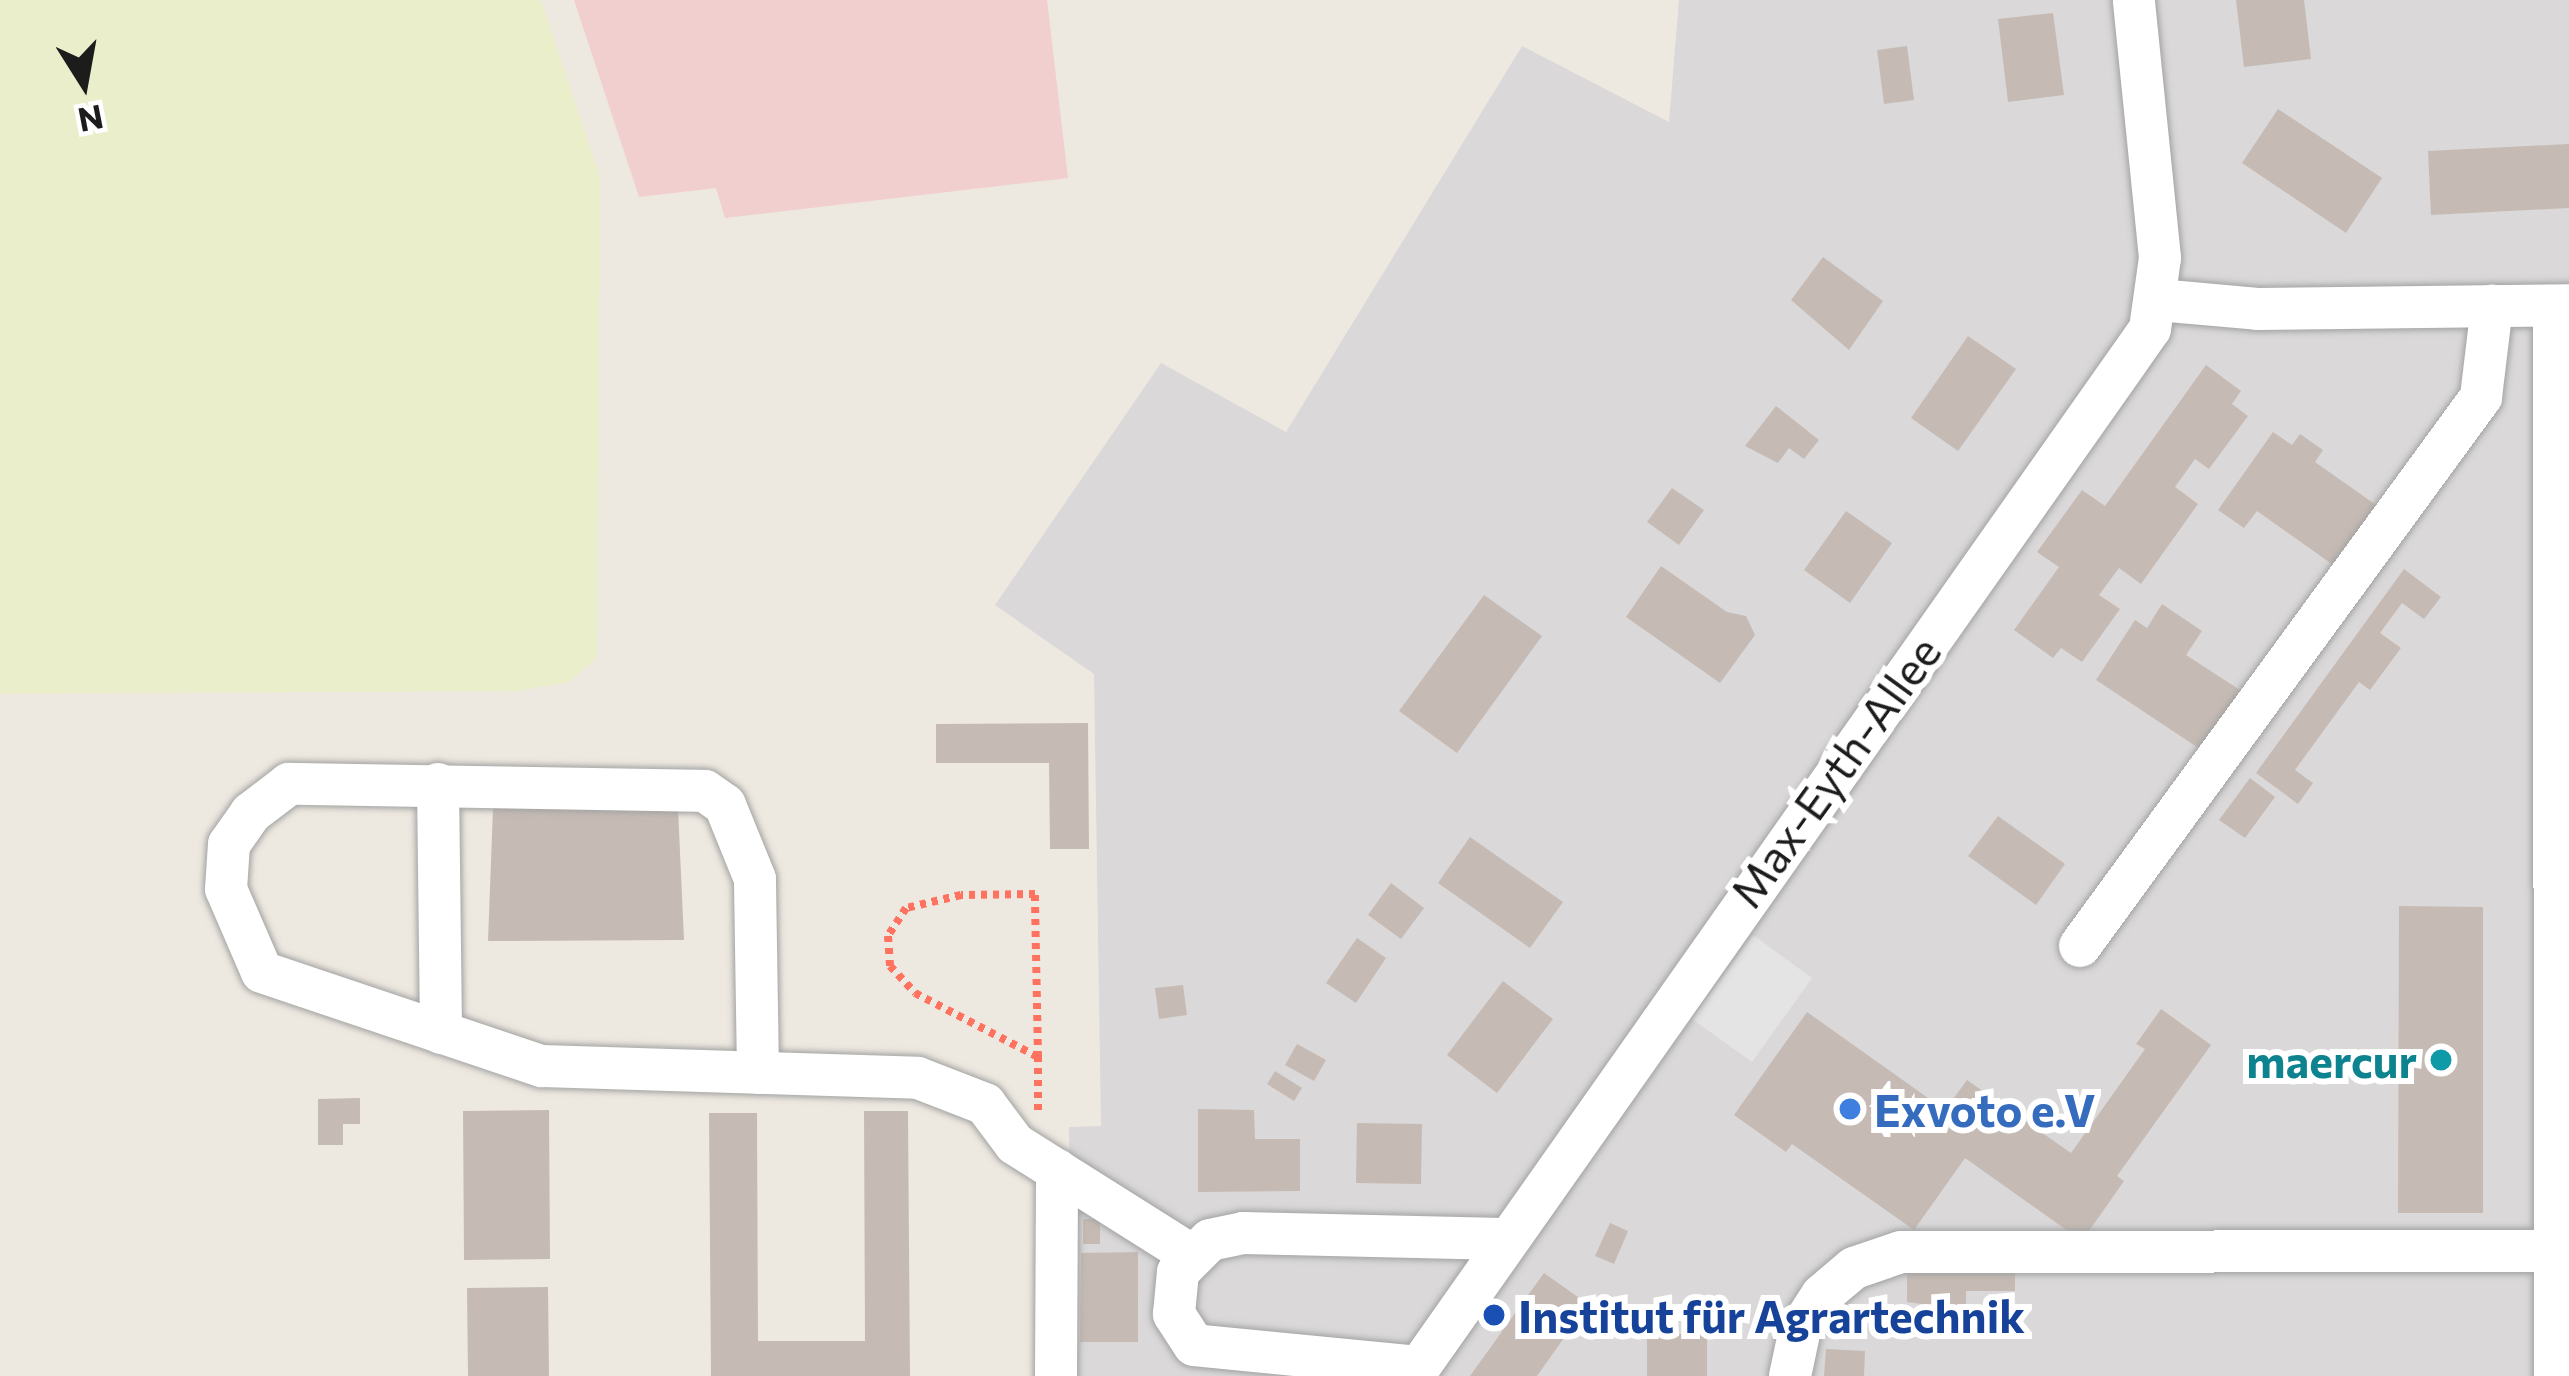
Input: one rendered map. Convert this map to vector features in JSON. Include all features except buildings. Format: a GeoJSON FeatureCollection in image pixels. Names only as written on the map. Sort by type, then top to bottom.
{"type":"FeatureCollection","features":[{"type":"Feature","properties":{"kind":"street","name":"Max-Eyth-Allee"},"geometry":{"type":"LineString","coordinates":[[1188,1253],[1172,1297],[1179,1331],[1194,1345],[1416,1372],[1504,1239],[2125,368],[2158,300],[2157,209],[2134,0]]}},
{"type":"Feature","properties":{"kind":"street"},"geometry":{"type":"LineString","coordinates":[[2158,300],[2258,309],[2561,306],[2555,1376]]}},
{"type":"Feature","properties":{"kind":"street"},"geometry":{"type":"LineString","coordinates":[[2080,946],[2481,397],[2492,306]]}},
{"type":"Feature","properties":{"kind":"street"},"geometry":{"type":"LineString","coordinates":[[758,1073],[754,879],[725,806],[705,791],[290,784],[251,813],[229,844],[226,889],[262,972],[441,1033],[575,1071],[884,1075],[953,1089],[985,1104],[1047,1164],[1188,1253],[1243,1233],[1504,1239]]}},
{"type":"Feature","properties":{"kind":"street"},"geometry":{"type":"LineString","coordinates":[[438,784],[441,1033]]}},
{"type":"Feature","properties":{"kind":"street"},"geometry":{"type":"LineString","coordinates":[[1047,1164],[1056,1376]]}},
{"type":"Feature","properties":{"kind":"street"},"geometry":{"type":"LineString","coordinates":[[1790,1376],[1800,1329],[1822,1295],[1854,1268],[1901,1252],[2556,1251]]}},
{"type":"Feature","properties":{"kind":"path"},"geometry":{"type":"LineString","coordinates":[[1039,1058],[915,993],[890,966],[888,935],[906,908],[961,895],[1035,894],[1047,1164]]}},
{"type":"Feature","properties":{"kind":"shaded area"},"geometry":{"type":"Polygon","coordinates":[[[574,0],[1047,0],[1068,178],[725,218],[716,188],[639,197],[574,0]]]}},
{"type":"Feature","properties":{"kind":"shaded area"},"geometry":{"type":"Polygon","coordinates":[[[1679,0],[2569,0],[2569,1376],[1072,1376],[1069,1127],[1101,1126],[1094,674],[995,605],[1161,363],[1286,432],[1522,46],[1669,122],[1679,0]]]}},
{"type":"Feature","properties":{"kind":"shaded area","name":"Exvoto e.V"},"geometry":{"type":"Polygon","coordinates":[[[1753,935],[1812,978],[1752,1062],[1692,1019],[1753,935]]]}},
{"type":"Feature","properties":{"kind":"green space"},"geometry":{"type":"Polygon","coordinates":[[[0,0],[541,0],[600,178],[597,658],[569,682],[518,691],[0,694],[0,0]]]}},
{"type":"Feature","properties":{"kind":"place","name":"maercur"},"geometry":{"type":"Point","coordinates":[2441,1060]}},
{"type":"Feature","properties":{"kind":"place","name":"Exvoto e.V"},"geometry":{"type":"Point","coordinates":[1850,1109]}},
{"type":"Feature","properties":{"kind":"place","name":"Institut für Agrartechnik"},"geometry":{"type":"Point","coordinates":[1494,1315]}}]}
